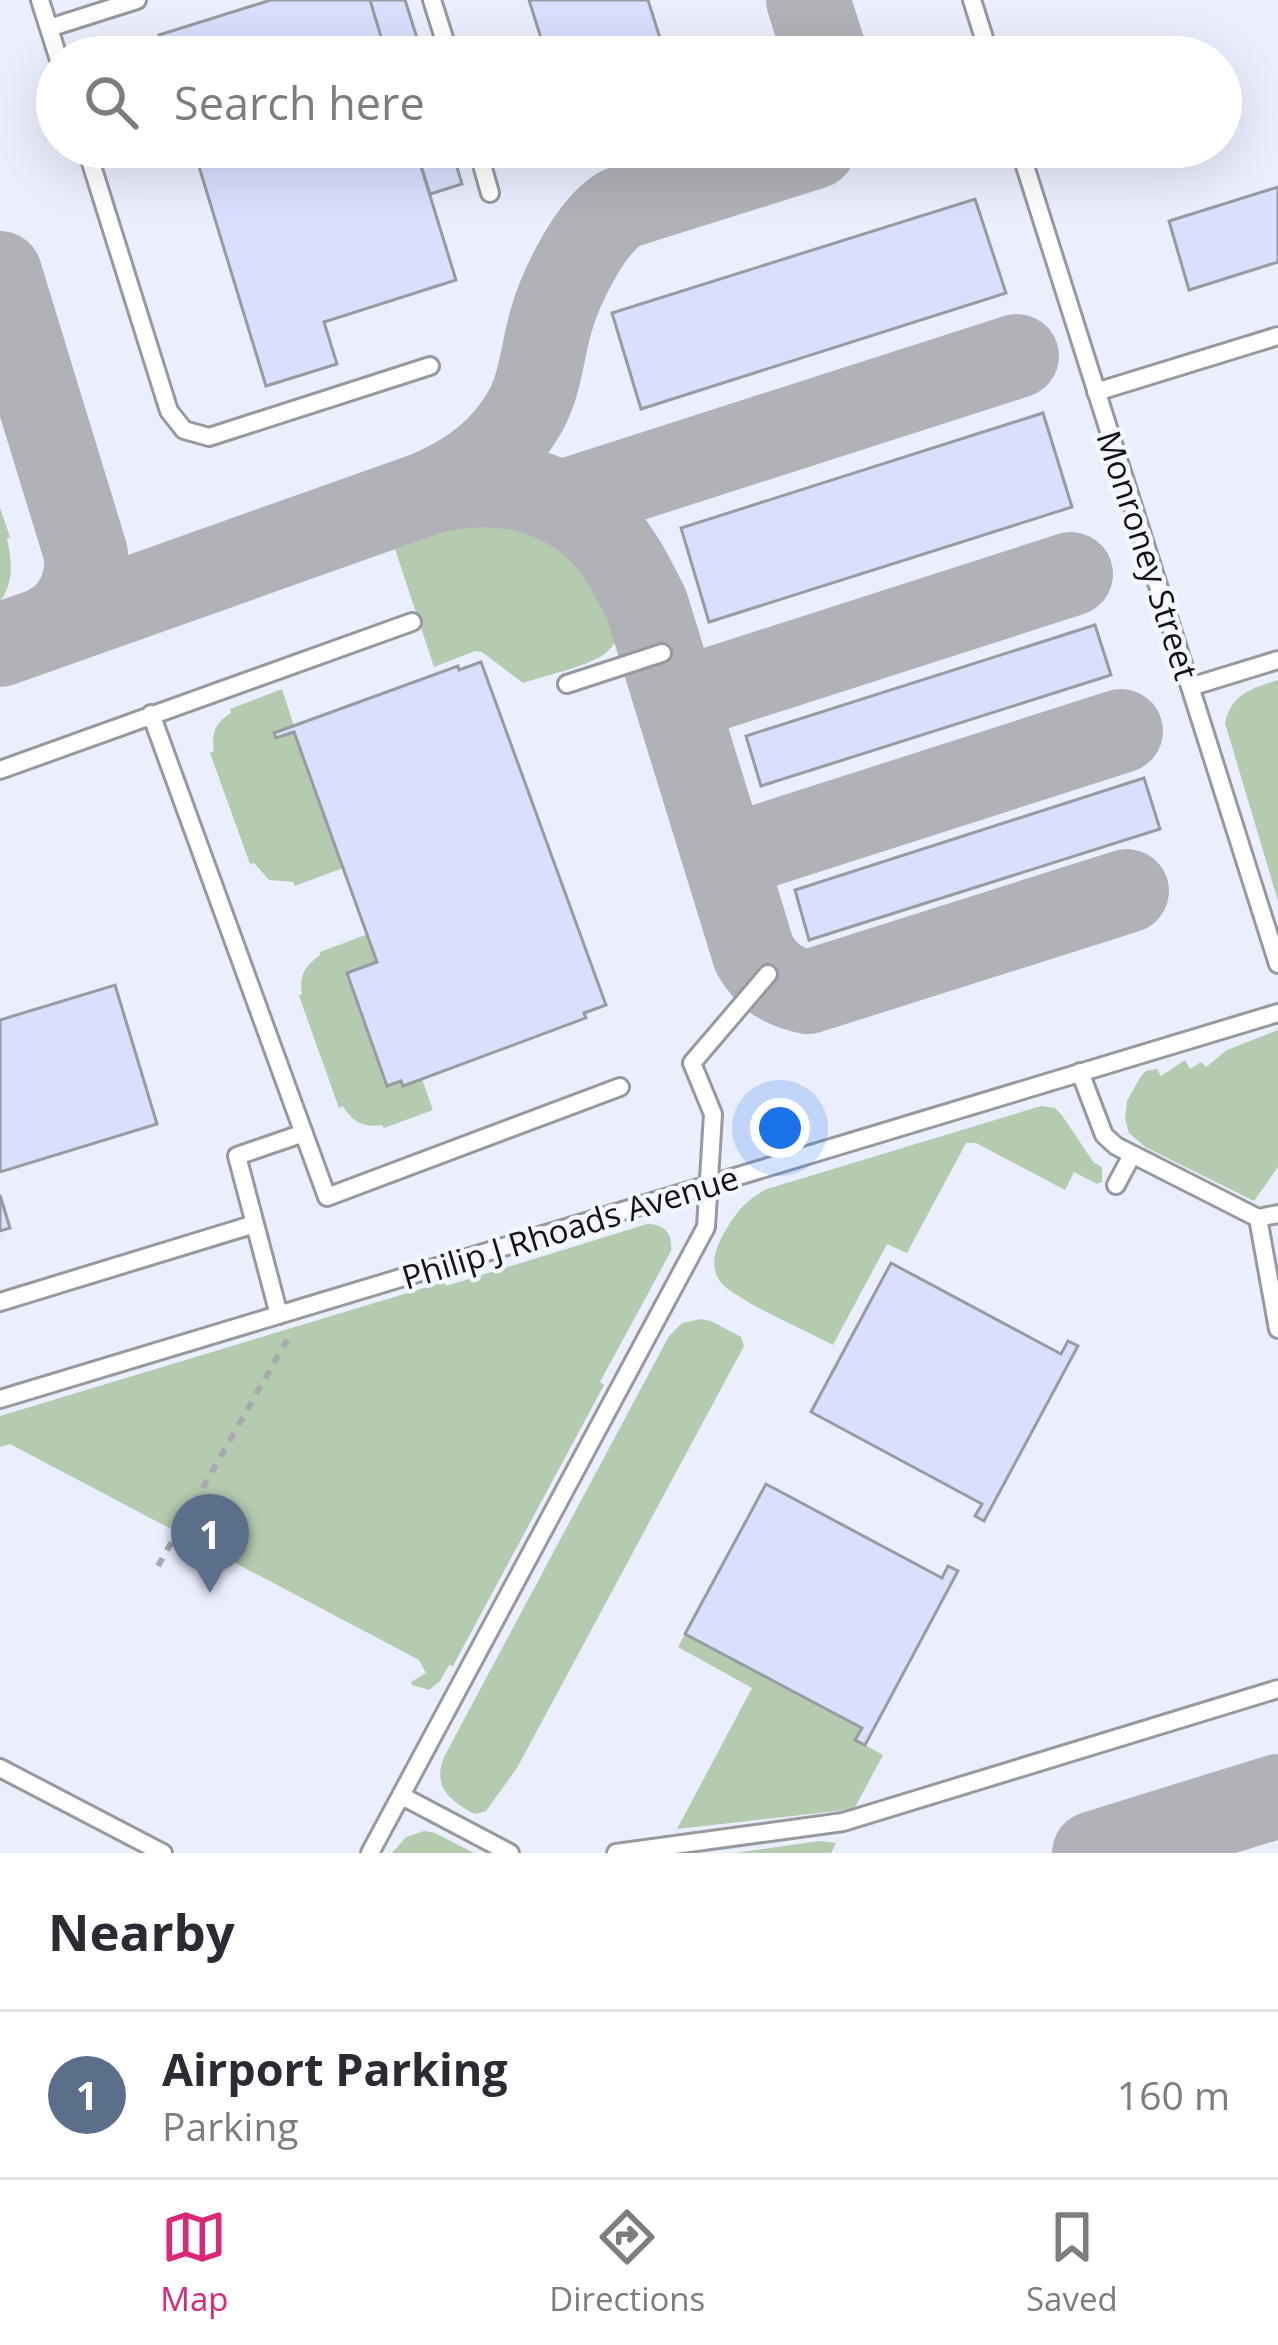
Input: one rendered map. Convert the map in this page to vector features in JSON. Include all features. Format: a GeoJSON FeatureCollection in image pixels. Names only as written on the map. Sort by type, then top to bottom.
{"type":"FeatureCollection","features":[{"type":"Feature","properties":{"kind":"lane"},"geometry":{"type":"LineString","coordinates":[[40,0],[51,36]]}},
{"type":"Feature","properties":{"kind":"lane"},"geometry":{"type":"LineString","coordinates":[[49,28],[137,0]]}},
{"type":"Feature","properties":{"kind":"lane"},"geometry":{"type":"LineString","coordinates":[[432,0],[443,36]]}},
{"type":"Feature","properties":{"kind":"lane"},"geometry":{"type":"LineString","coordinates":[[972,0],[983,36]]}},
{"type":"Feature","properties":{"kind":"lane"},"geometry":{"type":"LineString","coordinates":[[93,168],[169,411],[184,430],[209,437],[430,366]]}},
{"type":"Feature","properties":{"kind":"lane"},"geometry":{"type":"LineString","coordinates":[[483,168],[490,193]]}},
{"type":"Feature","properties":{"kind":"lane","name":"Monroney Street"},"geometry":{"type":"LineString","coordinates":[[1026,168],[1278,964]]}},
{"type":"Feature","properties":{"kind":"lane"},"geometry":{"type":"LineString","coordinates":[[1096,392],[1278,336]]}},
{"type":"Feature","properties":{"kind":"lane"},"geometry":{"type":"LineString","coordinates":[[0,770],[412,622]]}},
{"type":"Feature","properties":{"kind":"lane"},"geometry":{"type":"LineString","coordinates":[[567,684],[662,653]]}},
{"type":"Feature","properties":{"kind":"lane"},"geometry":{"type":"LineString","coordinates":[[1190,687],[1278,660]]}},
{"type":"Feature","properties":{"kind":"lane"},"geometry":{"type":"LineString","coordinates":[[151,714],[327,1197],[620,1087]]}},
{"type":"Feature","properties":{"kind":"lane"},"geometry":{"type":"LineString","coordinates":[[370,1853],[706,1226],[713,1114],[692,1063],[768,974]]}},
{"type":"Feature","properties":{"kind":"lane","name":"Philip J Rhoads Avenue"},"geometry":{"type":"LineString","coordinates":[[0,1400],[1278,1013]]}},
{"type":"Feature","properties":{"kind":"lane"},"geometry":{"type":"LineString","coordinates":[[1080,1072],[1104,1135],[1132,1155],[1258,1218],[1278,1214]]}},
{"type":"Feature","properties":{"kind":"lane"},"geometry":{"type":"LineString","coordinates":[[279,1315],[237,1156],[304,1133]]}},
{"type":"Feature","properties":{"kind":"lane"},"geometry":{"type":"LineString","coordinates":[[1116,1185],[1132,1155]]}},
{"type":"Feature","properties":{"kind":"lane"},"geometry":{"type":"LineString","coordinates":[[1258,1218],[1278,1329]]}},
{"type":"Feature","properties":{"kind":"lane"},"geometry":{"type":"LineString","coordinates":[[0,1302],[255,1224]]}},
{"type":"Feature","properties":{"kind":"lane"},"geometry":{"type":"LineString","coordinates":[[616,1853],[843,1822],[1278,1689]]}},
{"type":"Feature","properties":{"kind":"lane"},"geometry":{"type":"LineString","coordinates":[[0,1768],[163,1853]]}},
{"type":"Feature","properties":{"kind":"lane"},"geometry":{"type":"LineString","coordinates":[[402,1796],[510,1853]]}},
{"type":"Feature","properties":{"kind":"path"},"geometry":{"type":"LineString","coordinates":[[158,1566],[306,1306]]}},
{"type":"Feature","properties":{"kind":"shaded area"},"geometry":{"type":"Polygon","coordinates":[[[0,0],[1278,0],[1278,1853],[0,1853],[0,0]]]}},
{"type":"Feature","properties":{"kind":"green space"},"geometry":{"type":"Polygon","coordinates":[[[0,508],[10,537],[11,564],[0,602],[0,508]]]}},
{"type":"Feature","properties":{"kind":"green space"},"geometry":{"type":"Polygon","coordinates":[[[487,515],[541,527],[587,563],[613,599],[619,617],[618,635],[609,650],[581,665],[523,683],[482,652],[434,667],[393,543],[444,527],[444,523],[487,515]]]}},
{"type":"Feature","properties":{"kind":"green space"},"geometry":{"type":"Polygon","coordinates":[[[1278,680],[1278,901],[1225,723],[1238,699],[1278,680]]]}},
{"type":"Feature","properties":{"kind":"green space"},"geometry":{"type":"Polygon","coordinates":[[[282,689],[294,726],[274,734],[277,738],[294,732],[343,868],[295,886],[269,880],[250,864],[210,753],[215,729],[230,709],[282,689]]]}},
{"type":"Feature","properties":{"kind":"green space"},"geometry":{"type":"Polygon","coordinates":[[[368,934],[377,962],[347,975],[387,1085],[422,1079],[433,1110],[384,1128],[359,1123],[343,1106],[339,1108],[299,996],[304,972],[320,952],[368,934]]]}},
{"type":"Feature","properties":{"kind":"green space"},"geometry":{"type":"Polygon","coordinates":[[[1278,1030],[1278,1167],[1254,1201],[1145,1147],[1129,1133],[1127,1101],[1146,1071],[1157,1069],[1161,1076],[1185,1060],[1190,1069],[1201,1062],[1206,1067],[1227,1050],[1278,1030]]]}},
{"type":"Feature","properties":{"kind":"green space"},"geometry":{"type":"Polygon","coordinates":[[[1041,1106],[1061,1114],[1094,1163],[1102,1167],[1102,1182],[1074,1172],[1065,1190],[976,1143],[966,1143],[907,1253],[887,1244],[833,1345],[754,1305],[719,1280],[715,1258],[723,1235],[741,1208],[767,1189],[1041,1106]]]}},
{"type":"Feature","properties":{"kind":"green space"},"geometry":{"type":"Polygon","coordinates":[[[647,1224],[666,1231],[671,1251],[453,1666],[429,1690],[411,1682],[426,1673],[419,1660],[10,1444],[0,1447],[0,1416],[647,1224]]]}},
{"type":"Feature","properties":{"kind":"green space"},"geometry":{"type":"Polygon","coordinates":[[[701,1319],[741,1337],[744,1346],[517,1768],[486,1811],[475,1814],[458,1804],[442,1785],[444,1757],[669,1336],[682,1323],[701,1319]]]}},
{"type":"Feature","properties":{"kind":"green space"},"geometry":{"type":"Polygon","coordinates":[[[685,1634],[862,1728],[856,1740],[883,1755],[854,1809],[677,1829],[752,1688],[678,1647],[685,1634]]]}},
{"type":"Feature","properties":{"kind":"green space"},"geometry":{"type":"Polygon","coordinates":[[[424,1831],[474,1853],[392,1853],[406,1837],[424,1831]]]}},
{"type":"Feature","properties":{"kind":"green space"},"geometry":{"type":"Polygon","coordinates":[[[819,1841],[836,1843],[831,1853],[735,1853],[819,1841]]]}},
{"type":"Feature","properties":{"kind":"building"},"geometry":{"type":"Polygon","coordinates":[[[271,0],[370,0],[381,36],[159,36],[271,0]]]}},
{"type":"Feature","properties":{"kind":"building"},"geometry":{"type":"Polygon","coordinates":[[[370,0],[405,0],[416,36],[381,36],[370,0]]]}},
{"type":"Feature","properties":{"kind":"building"},"geometry":{"type":"Polygon","coordinates":[[[529,0],[648,0],[659,36],[540,36],[529,0]]]}},
{"type":"Feature","properties":{"kind":"building"},"geometry":{"type":"Polygon","coordinates":[[[199,168],[421,168],[456,280],[324,322],[337,364],[266,386],[199,168]]]}},
{"type":"Feature","properties":{"kind":"building"},"geometry":{"type":"Polygon","coordinates":[[[422,168],[457,168],[462,184],[430,194],[422,168]]]}},
{"type":"Feature","properties":{"kind":"building"},"geometry":{"type":"Polygon","coordinates":[[[1278,187],[1278,262],[1189,290],[1169,221],[1278,187]]]}},
{"type":"Feature","properties":{"kind":"building"},"geometry":{"type":"Polygon","coordinates":[[[975,199],[1006,293],[641,409],[612,313],[975,199]]]}},
{"type":"Feature","properties":{"kind":"building"},"geometry":{"type":"Polygon","coordinates":[[[1043,413],[1072,507],[709,622],[681,528],[1043,413]]]}},
{"type":"Feature","properties":{"kind":"building"},"geometry":{"type":"Polygon","coordinates":[[[1095,625],[1111,675],[761,786],[746,736],[1095,625]]]}},
{"type":"Feature","properties":{"kind":"building"},"geometry":{"type":"Polygon","coordinates":[[[481,662],[606,1005],[584,1013],[586,1018],[403,1086],[401,1081],[387,1086],[347,973],[377,962],[294,732],[276,738],[274,733],[458,666],[459,670],[481,662]]]}},
{"type":"Feature","properties":{"kind":"building"},"geometry":{"type":"Polygon","coordinates":[[[1144,778],[1160,829],[809,940],[795,890],[1144,778]]]}},
{"type":"Feature","properties":{"kind":"building"},"geometry":{"type":"Polygon","coordinates":[[[115,985],[157,1124],[0,1172],[0,1020],[115,985]]]}},
{"type":"Feature","properties":{"kind":"building"},"geometry":{"type":"Polygon","coordinates":[[[0,1195],[10,1228],[0,1231],[0,1195]]]}},
{"type":"Feature","properties":{"kind":"building"},"geometry":{"type":"Polygon","coordinates":[[[891,1263],[1061,1354],[1068,1341],[1078,1346],[984,1521],[975,1516],[982,1504],[811,1412],[891,1263]]]}},
{"type":"Feature","properties":{"kind":"building"},"geometry":{"type":"Polygon","coordinates":[[[766,1484],[942,1578],[948,1566],[958,1571],[865,1745],[855,1740],[862,1728],[685,1634],[766,1484]]]}},
{"type":"Feature","properties":{"kind":"taxiway"},"geometry":{"type":"LineString","coordinates":[[808,0],[819,36]]}},
{"type":"Feature","properties":{"kind":"taxiway"},"geometry":{"type":"LineString","coordinates":[[0,645],[428,493],[458,478],[496,450],[526,410],[561,293],[586,245],[607,219],[629,205],[747,168]]}},
{"type":"Feature","properties":{"kind":"taxiway"},"geometry":{"type":"LineString","coordinates":[[0,273],[86,554],[79,596],[50,626]]}},
{"type":"Feature","properties":{"kind":"taxiway"},"geometry":{"type":"LineString","coordinates":[[559,503],[1017,356]]}},
{"type":"Feature","properties":{"kind":"taxiway"},"geometry":{"type":"LineString","coordinates":[[428,493],[477,485],[526,490],[571,509],[615,549],[647,606],[754,954],[783,984],[808,992],[1127,891]]}},
{"type":"Feature","properties":{"kind":"taxiway"},"geometry":{"type":"LineString","coordinates":[[676,701],[1071,574]]}},
{"type":"Feature","properties":{"kind":"taxiway"},"geometry":{"type":"LineString","coordinates":[[725,858],[1121,731]]}},
{"type":"Feature","properties":{"kind":"taxiway"},"geometry":{"type":"LineString","coordinates":[[1094,1853],[1278,1796]]}},
{"type":"Feature","properties":{"kind":"place","name":"Airport Parking"},"geometry":{"type":"Point","coordinates":[210,1593]}}]}
